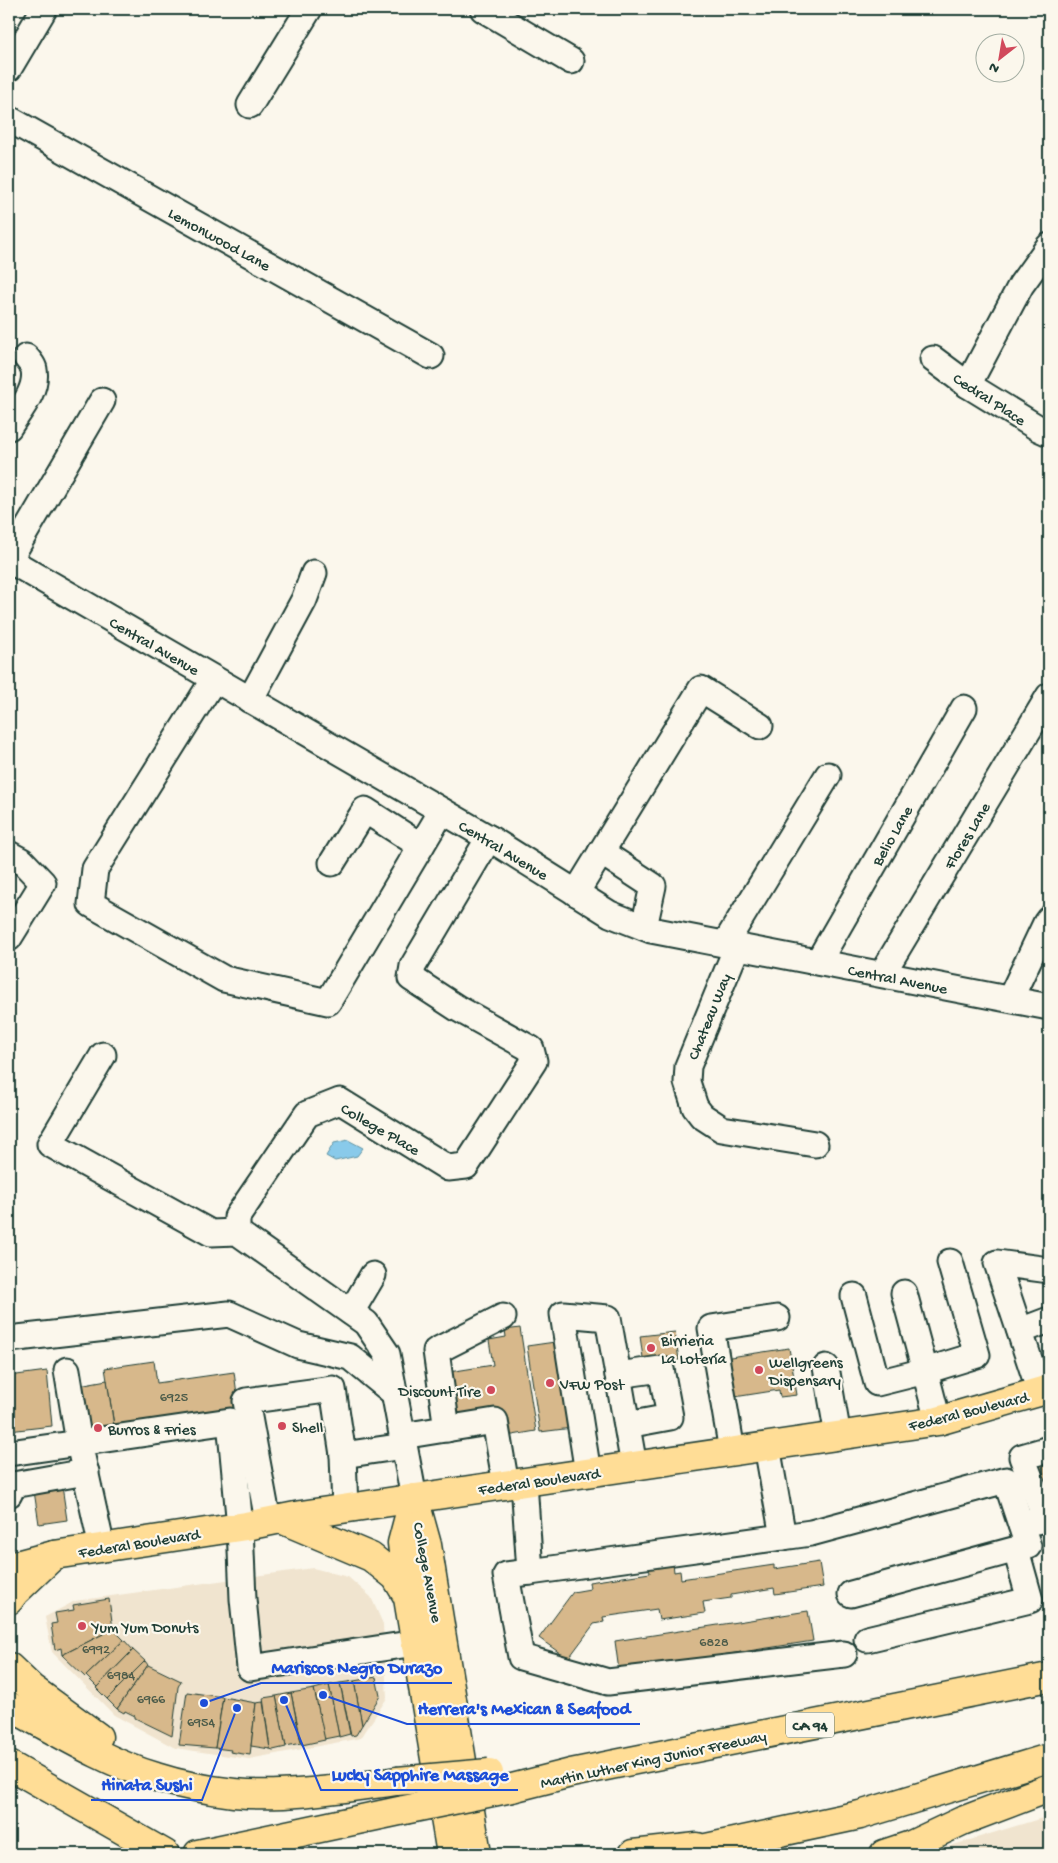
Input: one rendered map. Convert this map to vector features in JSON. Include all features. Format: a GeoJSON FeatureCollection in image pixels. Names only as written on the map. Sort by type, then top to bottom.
{"type":"FeatureCollection","features":[{"type":"Feature","properties":{"kind":"main road","name":"Federal Boulevard"},"geometry":{"type":"LineString","coordinates":[[13,1566],[54,1555],[240,1527],[274,1520],[938,1420],[1044,1391]]}},
{"type":"Feature","properties":{"kind":"main road","name":"College Avenue"},"geometry":{"type":"LineString","coordinates":[[414,1498],[402,1543],[408,1598],[451,1854]]}},
{"type":"Feature","properties":{"kind":"main road","name":"College Avenue"},"geometry":{"type":"LineString","coordinates":[[414,1498],[427,1546],[477,1854]]}},
{"type":"Feature","properties":{"kind":"main road"},"geometry":{"type":"LineString","coordinates":[[274,1520],[372,1557],[396,1576],[408,1598]]}},
{"type":"Feature","properties":{"kind":"main road"},"geometry":{"type":"LineString","coordinates":[[9,1600],[54,1555]]}},
{"type":"Feature","properties":{"kind":"main road"},"geometry":{"type":"LineString","coordinates":[[9,1667],[31,1688],[154,1777]]}},
{"type":"Feature","properties":{"kind":"main road","name":"Martin Luther King Junior Freeway"},"geometry":{"type":"LineString","coordinates":[[198,1854],[512,1788],[571,1773],[1049,1677]]}},
{"type":"Feature","properties":{"kind":"main road"},"geometry":{"type":"LineString","coordinates":[[9,1706],[116,1762],[154,1777],[198,1788],[235,1793],[277,1794],[489,1773],[571,1773]]}},
{"type":"Feature","properties":{"kind":"main road"},"geometry":{"type":"LineString","coordinates":[[678,1854],[860,1815],[1049,1758]]}},
{"type":"Feature","properties":{"kind":"main road"},"geometry":{"type":"LineString","coordinates":[[9,1765],[132,1837],[165,1854]]}},
{"type":"Feature","properties":{"kind":"main road"},"geometry":{"type":"LineString","coordinates":[[884,1854],[1049,1788]]}},
{"type":"Feature","properties":{"kind":"main road"},"geometry":{"type":"LineString","coordinates":[[634,1854],[729,1843]]}},
{"type":"Feature","properties":{"kind":"street"},"geometry":{"type":"LineString","coordinates":[[9,68],[44,9]]}},
{"type":"Feature","properties":{"kind":"street"},"geometry":{"type":"LineString","coordinates":[[250,105],[309,9]]}},
{"type":"Feature","properties":{"kind":"street"},"geometry":{"type":"LineString","coordinates":[[483,9],[571,61]]}},
{"type":"Feature","properties":{"kind":"street","name":"Lemonwood Lane"},"geometry":{"type":"LineString","coordinates":[[9,119],[431,356]]}},
{"type":"Feature","properties":{"kind":"street"},"geometry":{"type":"LineString","coordinates":[[968,385],[1021,285],[1049,246]]}},
{"type":"Feature","properties":{"kind":"street"},"geometry":{"type":"LineString","coordinates":[[9,427],[29,395],[34,382],[34,368],[26,357]]}},
{"type":"Feature","properties":{"kind":"street","name":"Cedral Place"},"geometry":{"type":"LineString","coordinates":[[933,360],[968,385],[1049,433]]}},
{"type":"Feature","properties":{"kind":"street"},"geometry":{"type":"LineString","coordinates":[[9,560],[102,401]]}},
{"type":"Feature","properties":{"kind":"street","name":"Central Avenue"},"geometry":{"type":"LineString","coordinates":[[9,560],[489,838],[610,914],[651,930],[1049,1007]]}},
{"type":"Feature","properties":{"kind":"street"},"geometry":{"type":"LineString","coordinates":[[250,700],[304,600],[314,573]]}},
{"type":"Feature","properties":{"kind":"street"},"geometry":{"type":"LineString","coordinates":[[214,679],[95,869],[91,904],[224,979],[328,1002],[442,811]]}},
{"type":"Feature","properties":{"kind":"street"},"geometry":{"type":"LineString","coordinates":[[576,893],[701,689],[760,726]]}},
{"type":"Feature","properties":{"kind":"street","name":"Flores Lane"},"geometry":{"type":"LineString","coordinates":[[882,974],[1049,696]]}},
{"type":"Feature","properties":{"kind":"street","name":"Belio Lane"},"geometry":{"type":"LineString","coordinates":[[818,962],[964,708]]}},
{"type":"Feature","properties":{"kind":"street","name":"Chateau Way"},"geometry":{"type":"LineString","coordinates":[[815,1144],[722,1128],[702,1116],[695,1107],[687,1082],[688,1066],[731,946],[828,775]]}},
{"type":"Feature","properties":{"kind":"street"},"geometry":{"type":"LineString","coordinates":[[332,863],[365,810],[421,846]]}},
{"type":"Feature","properties":{"kind":"street","name":"College Place"},"geometry":{"type":"LineString","coordinates":[[238,1232],[237,1217],[307,1114],[340,1101],[448,1168],[466,1166],[534,1061],[531,1050],[457,1008],[411,978],[413,966],[489,838]]}},
{"type":"Feature","properties":{"kind":"street"},"geometry":{"type":"LineString","coordinates":[[601,852],[653,886],[644,927]]}},
{"type":"Feature","properties":{"kind":"street"},"geometry":{"type":"LineString","coordinates":[[9,854],[22,861],[43,883],[9,938]]}},
{"type":"Feature","properties":{"kind":"street"},"geometry":{"type":"LineString","coordinates":[[1010,999],[1049,919]]}},
{"type":"Feature","properties":{"kind":"street"},"geometry":{"type":"LineString","coordinates":[[103,1055],[50,1144],[211,1233],[238,1232],[366,1323],[387,1354],[414,1498]]}},
{"type":"Feature","properties":{"kind":"street"},"geometry":{"type":"LineString","coordinates":[[854,1296],[877,1383],[926,1372],[977,1355],[950,1262]]}},
{"type":"Feature","properties":{"kind":"street"},"geometry":{"type":"LineString","coordinates":[[1044,1391],[1020,1331],[998,1263],[1049,1270]]}},
{"type":"Feature","properties":{"kind":"street"},"geometry":{"type":"LineString","coordinates":[[351,1312],[373,1275]]}},
{"type":"Feature","properties":{"kind":"street"},"geometry":{"type":"LineString","coordinates":[[904,1293],[938,1420]]}},
{"type":"Feature","properties":{"kind":"street"},"geometry":{"type":"LineString","coordinates":[[9,1339],[230,1314],[298,1345],[350,1356],[394,1393]]}},
{"type":"Feature","properties":{"kind":"street"},"geometry":{"type":"LineString","coordinates":[[588,1473],[563,1314],[608,1318],[634,1466]]}},
{"type":"Feature","properties":{"kind":"street"},"geometry":{"type":"LineString","coordinates":[[447,1429],[436,1351],[503,1317]]}},
{"type":"Feature","properties":{"kind":"street"},"geometry":{"type":"LineString","coordinates":[[732,1451],[711,1328],[777,1318]]}},
{"type":"Feature","properties":{"kind":"street"},"geometry":{"type":"LineString","coordinates":[[1020,1331],[1049,1320]]}},
{"type":"Feature","properties":{"kind":"street"},"geometry":{"type":"LineString","coordinates":[[826,1367],[838,1436]]}},
{"type":"Feature","properties":{"kind":"street"},"geometry":{"type":"LineString","coordinates":[[618,1375],[661,1369],[670,1416],[627,1425]]}},
{"type":"Feature","properties":{"kind":"street"},"geometry":{"type":"LineString","coordinates":[[67,1370],[79,1443],[102,1548]]}},
{"type":"Feature","properties":{"kind":"street"},"geometry":{"type":"LineString","coordinates":[[274,1520],[246,1401],[333,1389],[344,1455],[345,1509]]}},
{"type":"Feature","properties":{"kind":"street"},"geometry":{"type":"LineString","coordinates":[[9,1453],[230,1421],[250,1668],[416,1642]]}},
{"type":"Feature","properties":{"kind":"street"},"geometry":{"type":"LineString","coordinates":[[344,1455],[447,1429],[496,1421],[515,1483],[530,1572]]}},
{"type":"Feature","properties":{"kind":"street"},"geometry":{"type":"LineString","coordinates":[[767,1446],[783,1538]]}},
{"type":"Feature","properties":{"kind":"street"},"geometry":{"type":"LineString","coordinates":[[1021,1524],[1047,1526],[1022,1457],[1049,1448]]}},
{"type":"Feature","properties":{"kind":"street"},"geometry":{"type":"LineString","coordinates":[[9,1494],[13,1485],[86,1472]]}},
{"type":"Feature","properties":{"kind":"street"},"geometry":{"type":"LineString","coordinates":[[844,1654],[608,1682],[521,1657],[506,1575],[811,1533],[1006,1480],[1028,1546],[852,1594]]}},
{"type":"Feature","properties":{"kind":"street"},"geometry":{"type":"LineString","coordinates":[[868,1639],[1030,1600],[1016,1550]]}},
{"type":"Feature","properties":{"kind":"shaded area"},"geometry":{"type":"Polygon","coordinates":[[[313,1568],[348,1577],[371,1597],[383,1624],[387,1698],[361,1738],[249,1759],[175,1748],[114,1715],[52,1652],[45,1617],[75,1601],[313,1568]]]}},
{"type":"Feature","properties":{"kind":"shaded area"},"geometry":{"type":"Polygon","coordinates":[[[1049,1816],[1049,1854],[924,1854],[1049,1816]]]}},
{"type":"Feature","properties":{"kind":"water"},"geometry":{"type":"Polygon","coordinates":[[[348,1140],[363,1148],[357,1156],[335,1161],[326,1156],[334,1143],[348,1140]]]}},
{"type":"Feature","properties":{"kind":"building","name":"Discount Tire"},"geometry":{"type":"Polygon","coordinates":[[[520,1328],[536,1431],[501,1437],[496,1408],[456,1414],[449,1372],[493,1365],[489,1340],[506,1337],[505,1330],[520,1328]]]}},
{"type":"Feature","properties":{"kind":"building"},"geometry":{"type":"Polygon","coordinates":[[[675,1332],[679,1360],[644,1365],[640,1336],[675,1332]]]}},
{"type":"Feature","properties":{"kind":"building","name":"VFW Post"},"geometry":{"type":"Polygon","coordinates":[[[555,1342],[572,1428],[540,1432],[527,1346],[555,1342]]]}},
{"type":"Feature","properties":{"kind":"building","name":"Wellgreens Dispensary"},"geometry":{"type":"Polygon","coordinates":[[[789,1348],[797,1395],[780,1397],[779,1390],[728,1398],[724,1358],[789,1348]]]}},
{"type":"Feature","properties":{"kind":"building"},"geometry":{"type":"Polygon","coordinates":[[[154,1361],[157,1383],[234,1372],[239,1409],[115,1431],[105,1368],[154,1361]]]}},
{"type":"Feature","properties":{"kind":"building"},"geometry":{"type":"Polygon","coordinates":[[[47,1371],[52,1426],[9,1431],[9,1376],[47,1371]]]}},
{"type":"Feature","properties":{"kind":"building"},"geometry":{"type":"Polygon","coordinates":[[[107,1380],[115,1433],[87,1438],[79,1385],[107,1380]]]}},
{"type":"Feature","properties":{"kind":"building"},"geometry":{"type":"Polygon","coordinates":[[[1049,1457],[1049,1512],[1033,1462],[1049,1457]]]}},
{"type":"Feature","properties":{"kind":"building"},"geometry":{"type":"Polygon","coordinates":[[[62,1486],[67,1520],[39,1524],[34,1491],[62,1486]]]}},
{"type":"Feature","properties":{"kind":"building"},"geometry":{"type":"Polygon","coordinates":[[[819,1562],[823,1587],[775,1594],[774,1588],[731,1595],[731,1598],[703,1602],[705,1613],[659,1620],[657,1609],[603,1617],[604,1622],[594,1624],[568,1659],[539,1638],[573,1592],[590,1589],[589,1582],[650,1573],[649,1567],[673,1563],[674,1572],[680,1571],[681,1579],[774,1565],[774,1569],[819,1562]]]}},
{"type":"Feature","properties":{"kind":"building","name":"Yum Yum Donuts"},"geometry":{"type":"Polygon","coordinates":[[[109,1599],[113,1629],[62,1655],[61,1648],[55,1650],[51,1624],[57,1623],[55,1613],[74,1610],[73,1605],[109,1599]]]}},
{"type":"Feature","properties":{"kind":"building"},"geometry":{"type":"Polygon","coordinates":[[[808,1611],[813,1641],[619,1671],[615,1641],[808,1611]]]}},
{"type":"Feature","properties":{"kind":"building"},"geometry":{"type":"Polygon","coordinates":[[[113,1629],[124,1640],[85,1677],[62,1655],[113,1629]]]}},
{"type":"Feature","properties":{"kind":"building"},"geometry":{"type":"Polygon","coordinates":[[[124,1640],[133,1650],[97,1687],[86,1676],[124,1640]]]}},
{"type":"Feature","properties":{"kind":"building"},"geometry":{"type":"Polygon","coordinates":[[[133,1650],[145,1661],[107,1699],[96,1688],[133,1650]]]}},
{"type":"Feature","properties":{"kind":"building"},"geometry":{"type":"Polygon","coordinates":[[[145,1661],[148,1665],[117,1709],[107,1699],[145,1661]]]}},
{"type":"Feature","properties":{"kind":"building"},"geometry":{"type":"Polygon","coordinates":[[[148,1665],[181,1681],[178,1687],[172,1736],[125,1711],[124,1713],[117,1709],[148,1665]]]}},
{"type":"Feature","properties":{"kind":"building"},"geometry":{"type":"Polygon","coordinates":[[[376,1677],[380,1696],[362,1725],[354,1681],[376,1677]]]}},
{"type":"Feature","properties":{"kind":"building"},"geometry":{"type":"Polygon","coordinates":[[[354,1681],[362,1725],[356,1735],[351,1736],[340,1683],[354,1681]]]}},
{"type":"Feature","properties":{"kind":"building"},"geometry":{"type":"Polygon","coordinates":[[[340,1683],[350,1734],[339,1737],[329,1685],[340,1683]]]}},
{"type":"Feature","properties":{"kind":"building"},"geometry":{"type":"Polygon","coordinates":[[[329,1685],[339,1736],[324,1739],[314,1689],[329,1685]]]}},
{"type":"Feature","properties":{"kind":"building"},"geometry":{"type":"Polygon","coordinates":[[[314,1689],[325,1740],[302,1745],[291,1693],[314,1689]]]}},
{"type":"Feature","properties":{"kind":"building"},"geometry":{"type":"Polygon","coordinates":[[[187,1692],[223,1697],[215,1748],[179,1745],[187,1692]]]}},
{"type":"Feature","properties":{"kind":"building"},"geometry":{"type":"Polygon","coordinates":[[[291,1693],[301,1743],[286,1746],[276,1696],[291,1693]]]}},
{"type":"Feature","properties":{"kind":"building"},"geometry":{"type":"Polygon","coordinates":[[[276,1696],[286,1747],[273,1750],[270,1749],[263,1698],[276,1696]]]}},
{"type":"Feature","properties":{"kind":"building"},"geometry":{"type":"Polygon","coordinates":[[[223,1697],[256,1703],[250,1755],[215,1748],[223,1697]]]}},
{"type":"Feature","properties":{"kind":"building"},"geometry":{"type":"Polygon","coordinates":[[[263,1702],[270,1749],[251,1746],[256,1703],[263,1702]]]}},
{"type":"Feature","properties":{"kind":"place","name":"Birrieria La Lotería"},"geometry":{"type":"Point","coordinates":[651,1348]}},
{"type":"Feature","properties":{"kind":"place","name":"Wellgreens Dispensary"},"geometry":{"type":"Point","coordinates":[759,1370]}},
{"type":"Feature","properties":{"kind":"place","name":"VFW Post"},"geometry":{"type":"Point","coordinates":[550,1383]}},
{"type":"Feature","properties":{"kind":"place","name":"Discount Tire"},"geometry":{"type":"Point","coordinates":[491,1390]}},
{"type":"Feature","properties":{"kind":"place","name":"Shell"},"geometry":{"type":"Point","coordinates":[282,1426]}},
{"type":"Feature","properties":{"kind":"place","name":"Burros & Fries"},"geometry":{"type":"Point","coordinates":[98,1428]}},
{"type":"Feature","properties":{"kind":"place","name":"Yum Yum Donuts"},"geometry":{"type":"Point","coordinates":[82,1626]}},
{"type":"Feature","properties":{"kind":"place","name":"Herrera's Mexican & Seafood"},"geometry":{"type":"Point","coordinates":[323,1695]}},
{"type":"Feature","properties":{"kind":"place","name":"Lucky Sapphire Massage"},"geometry":{"type":"Point","coordinates":[284,1700]}},
{"type":"Feature","properties":{"kind":"place","name":"Mariscos Negro Durazo"},"geometry":{"type":"Point","coordinates":[204,1703]}},
{"type":"Feature","properties":{"kind":"place","name":"Hinata Sushi"},"geometry":{"type":"Point","coordinates":[237,1708]}}]}
